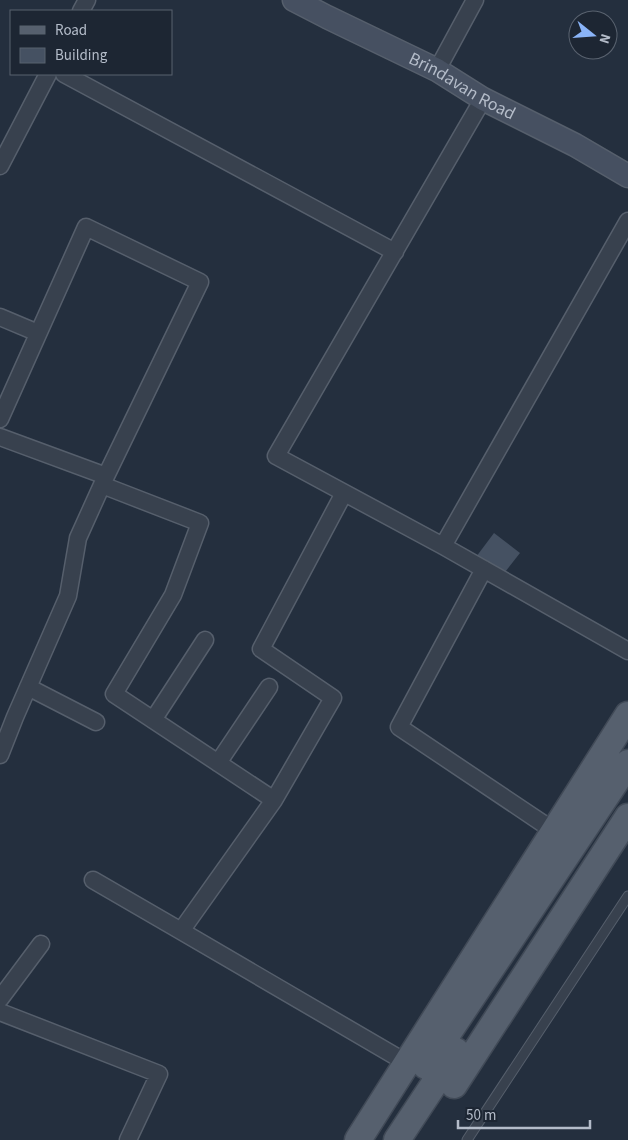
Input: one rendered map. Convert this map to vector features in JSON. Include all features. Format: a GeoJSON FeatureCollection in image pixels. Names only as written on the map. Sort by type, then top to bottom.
{"type":"FeatureCollection","features":[{"type":"Feature","properties":{"kind":"main road"},"geometry":{"type":"LineString","coordinates":[[358,1140],[628,715]]}},
{"type":"Feature","properties":{"kind":"main road"},"geometry":{"type":"LineString","coordinates":[[378,1140],[628,763]]}},
{"type":"Feature","properties":{"kind":"main road"},"geometry":{"type":"LineString","coordinates":[[397,1140],[628,784]]}},
{"type":"Feature","properties":{"kind":"main road"},"geometry":{"type":"LineString","coordinates":[[418,1140],[628,817]]}},
{"type":"Feature","properties":{"kind":"street","name":"Brindavan Road"},"geometry":{"type":"LineString","coordinates":[[294,0],[437,70],[484,99],[575,145],[628,176]]}},
{"type":"Feature","properties":{"kind":"street"},"geometry":{"type":"LineString","coordinates":[[437,70],[475,0]]}},
{"type":"Feature","properties":{"kind":"street"},"geometry":{"type":"LineString","coordinates":[[0,166],[47,75]]}},
{"type":"Feature","properties":{"kind":"street"},"geometry":{"type":"LineString","coordinates":[[66,75],[395,252]]}},
{"type":"Feature","properties":{"kind":"street"},"geometry":{"type":"LineString","coordinates":[[484,99],[276,456],[443,546],[628,651]]}},
{"type":"Feature","properties":{"kind":"street"},"geometry":{"type":"LineString","coordinates":[[443,546],[628,221]]}},
{"type":"Feature","properties":{"kind":"street"},"geometry":{"type":"LineString","coordinates":[[0,420],[86,227],[200,282],[78,538],[68,596],[28,687],[4,732],[0,755]]}},
{"type":"Feature","properties":{"kind":"street"},"geometry":{"type":"LineString","coordinates":[[0,317],[38,334]]}},
{"type":"Feature","properties":{"kind":"street"},"geometry":{"type":"LineString","coordinates":[[0,437],[104,480],[200,523],[173,595],[114,694],[274,800]]}},
{"type":"Feature","properties":{"kind":"street"},"geometry":{"type":"LineString","coordinates":[[182,930],[274,800],[333,698],[261,649],[344,493]]}},
{"type":"Feature","properties":{"kind":"street"},"geometry":{"type":"LineString","coordinates":[[484,569],[398,727],[554,831]]}},
{"type":"Feature","properties":{"kind":"street"},"geometry":{"type":"LineString","coordinates":[[153,720],[206,640]]}},
{"type":"Feature","properties":{"kind":"street"},"geometry":{"type":"LineString","coordinates":[[28,687],[96,722]]}},
{"type":"Feature","properties":{"kind":"street"},"geometry":{"type":"LineString","coordinates":[[218,763],[268,687]]}},
{"type":"Feature","properties":{"kind":"street"},"geometry":{"type":"LineString","coordinates":[[93,880],[182,930],[407,1063]]}},
{"type":"Feature","properties":{"kind":"street"},"geometry":{"type":"LineString","coordinates":[[0,999],[41,944]]}},
{"type":"Feature","properties":{"kind":"street"},"geometry":{"type":"LineString","coordinates":[[0,1012],[159,1074],[128,1140]]}},
{"type":"Feature","properties":{"kind":"lane"},"geometry":{"type":"LineString","coordinates":[[467,1140],[628,896]]}},
{"type":"Feature","properties":{"kind":"building"},"geometry":{"type":"Polygon","coordinates":[[[494,533],[520,553],[502,576],[476,557],[494,533]]]}}]}
